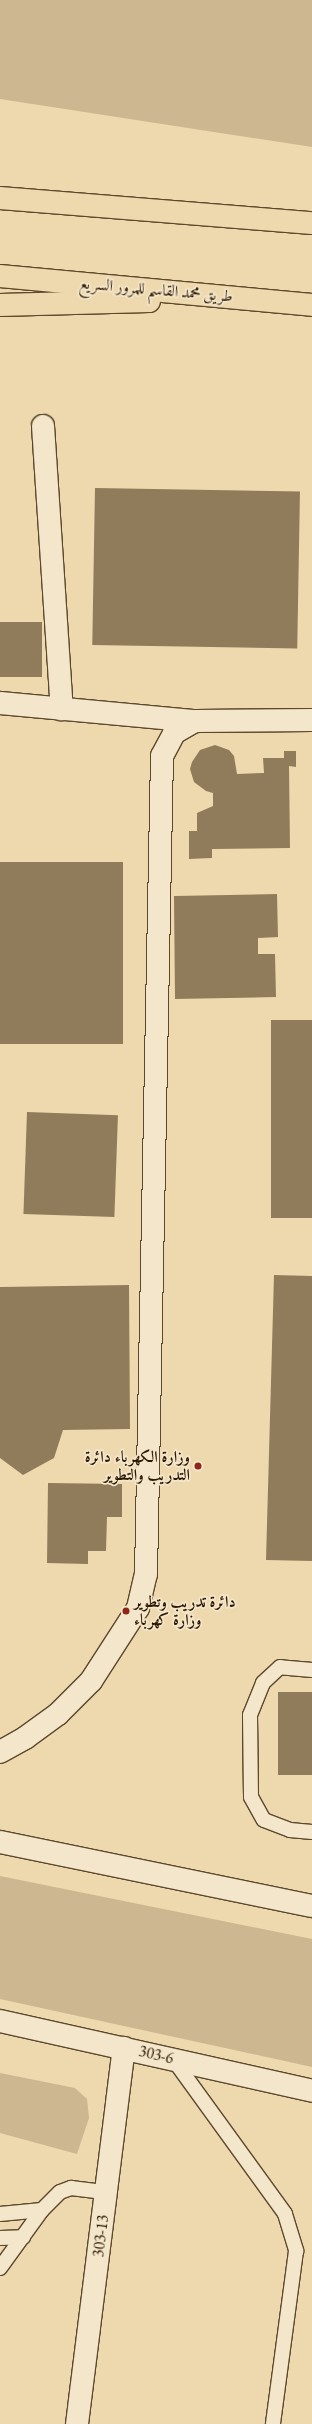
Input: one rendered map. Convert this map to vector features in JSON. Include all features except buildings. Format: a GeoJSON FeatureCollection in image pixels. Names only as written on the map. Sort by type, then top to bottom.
{"type":"FeatureCollection","features":[{"type":"Feature","properties":{"kind":"highway"},"geometry":{"type":"LineString","coordinates":[[0,198],[312,223]]}},
{"type":"Feature","properties":{"kind":"highway","name":"طريق محمد القاسم للمرور السريع"},"geometry":{"type":"LineString","coordinates":[[0,276],[312,305]]}},
{"type":"Feature","properties":{"kind":"highway"},"geometry":{"type":"LineString","coordinates":[[0,305],[253,299]]}},
{"type":"Feature","properties":{"kind":"street"},"geometry":{"type":"LineString","coordinates":[[43,426],[62,709]]}},
{"type":"Feature","properties":{"kind":"street"},"geometry":{"type":"LineString","coordinates":[[0,703],[195,721],[312,720]]}},
{"type":"Feature","properties":{"kind":"street"},"geometry":{"type":"LineString","coordinates":[[0,1752],[25,1738],[58,1714],[91,1680],[138,1608],[146,1574],[162,756],[174,733],[195,721]]}},
{"type":"Feature","properties":{"kind":"street"},"geometry":{"type":"LineString","coordinates":[[0,1842],[312,1906]]}},
{"type":"Feature","properties":{"kind":"street","name":"303-6"},"geometry":{"type":"LineString","coordinates":[[0,2021],[312,2091]]}},
{"type":"Feature","properties":{"kind":"street","name":"303-13"},"geometry":{"type":"LineString","coordinates":[[77,2424],[124,2048]]}},
{"type":"Feature","properties":{"kind":"lane"},"geometry":{"type":"LineString","coordinates":[[312,1670],[280,1667],[263,1683],[250,1715],[251,1798],[264,1820],[290,1830],[312,1832]]}},
{"type":"Feature","properties":{"kind":"lane"},"geometry":{"type":"LineString","coordinates":[[173,2059],[284,2214],[296,2251],[273,2424]]}},
{"type":"Feature","properties":{"kind":"lane"},"geometry":{"type":"LineString","coordinates":[[2,2263],[42,2210],[60,2192],[71,2188],[106,2192]]}},
{"type":"Feature","properties":{"kind":"lane"},"geometry":{"type":"LineString","coordinates":[[0,2214],[42,2210]]}},
{"type":"Feature","properties":{"kind":"lane"},"geometry":{"type":"LineString","coordinates":[[0,2238],[23,2237]]}},
{"type":"Feature","properties":{"kind":"shaded area"},"geometry":{"type":"Polygon","coordinates":[[[0,0],[312,0],[312,147],[0,99],[0,0]]]}},
{"type":"Feature","properties":{"kind":"shaded area"},"geometry":{"type":"Polygon","coordinates":[[[0,1876],[312,1939],[312,2067],[0,1999],[0,1876]]]}},
{"type":"Feature","properties":{"kind":"shaded area"},"geometry":{"type":"Polygon","coordinates":[[[0,2073],[75,2088],[87,2099],[89,2118],[77,2154],[0,2133],[0,2073]]]}},
{"type":"Feature","properties":{"kind":"place","name":"وزارة الكهرباء دائرة التدريب والتطوير"},"geometry":{"type":"Point","coordinates":[198,1466]}},
{"type":"Feature","properties":{"kind":"place","name":"دائرة تدريب وتطوير وزارة كهرباء"},"geometry":{"type":"Point","coordinates":[126,1611]}}]}
